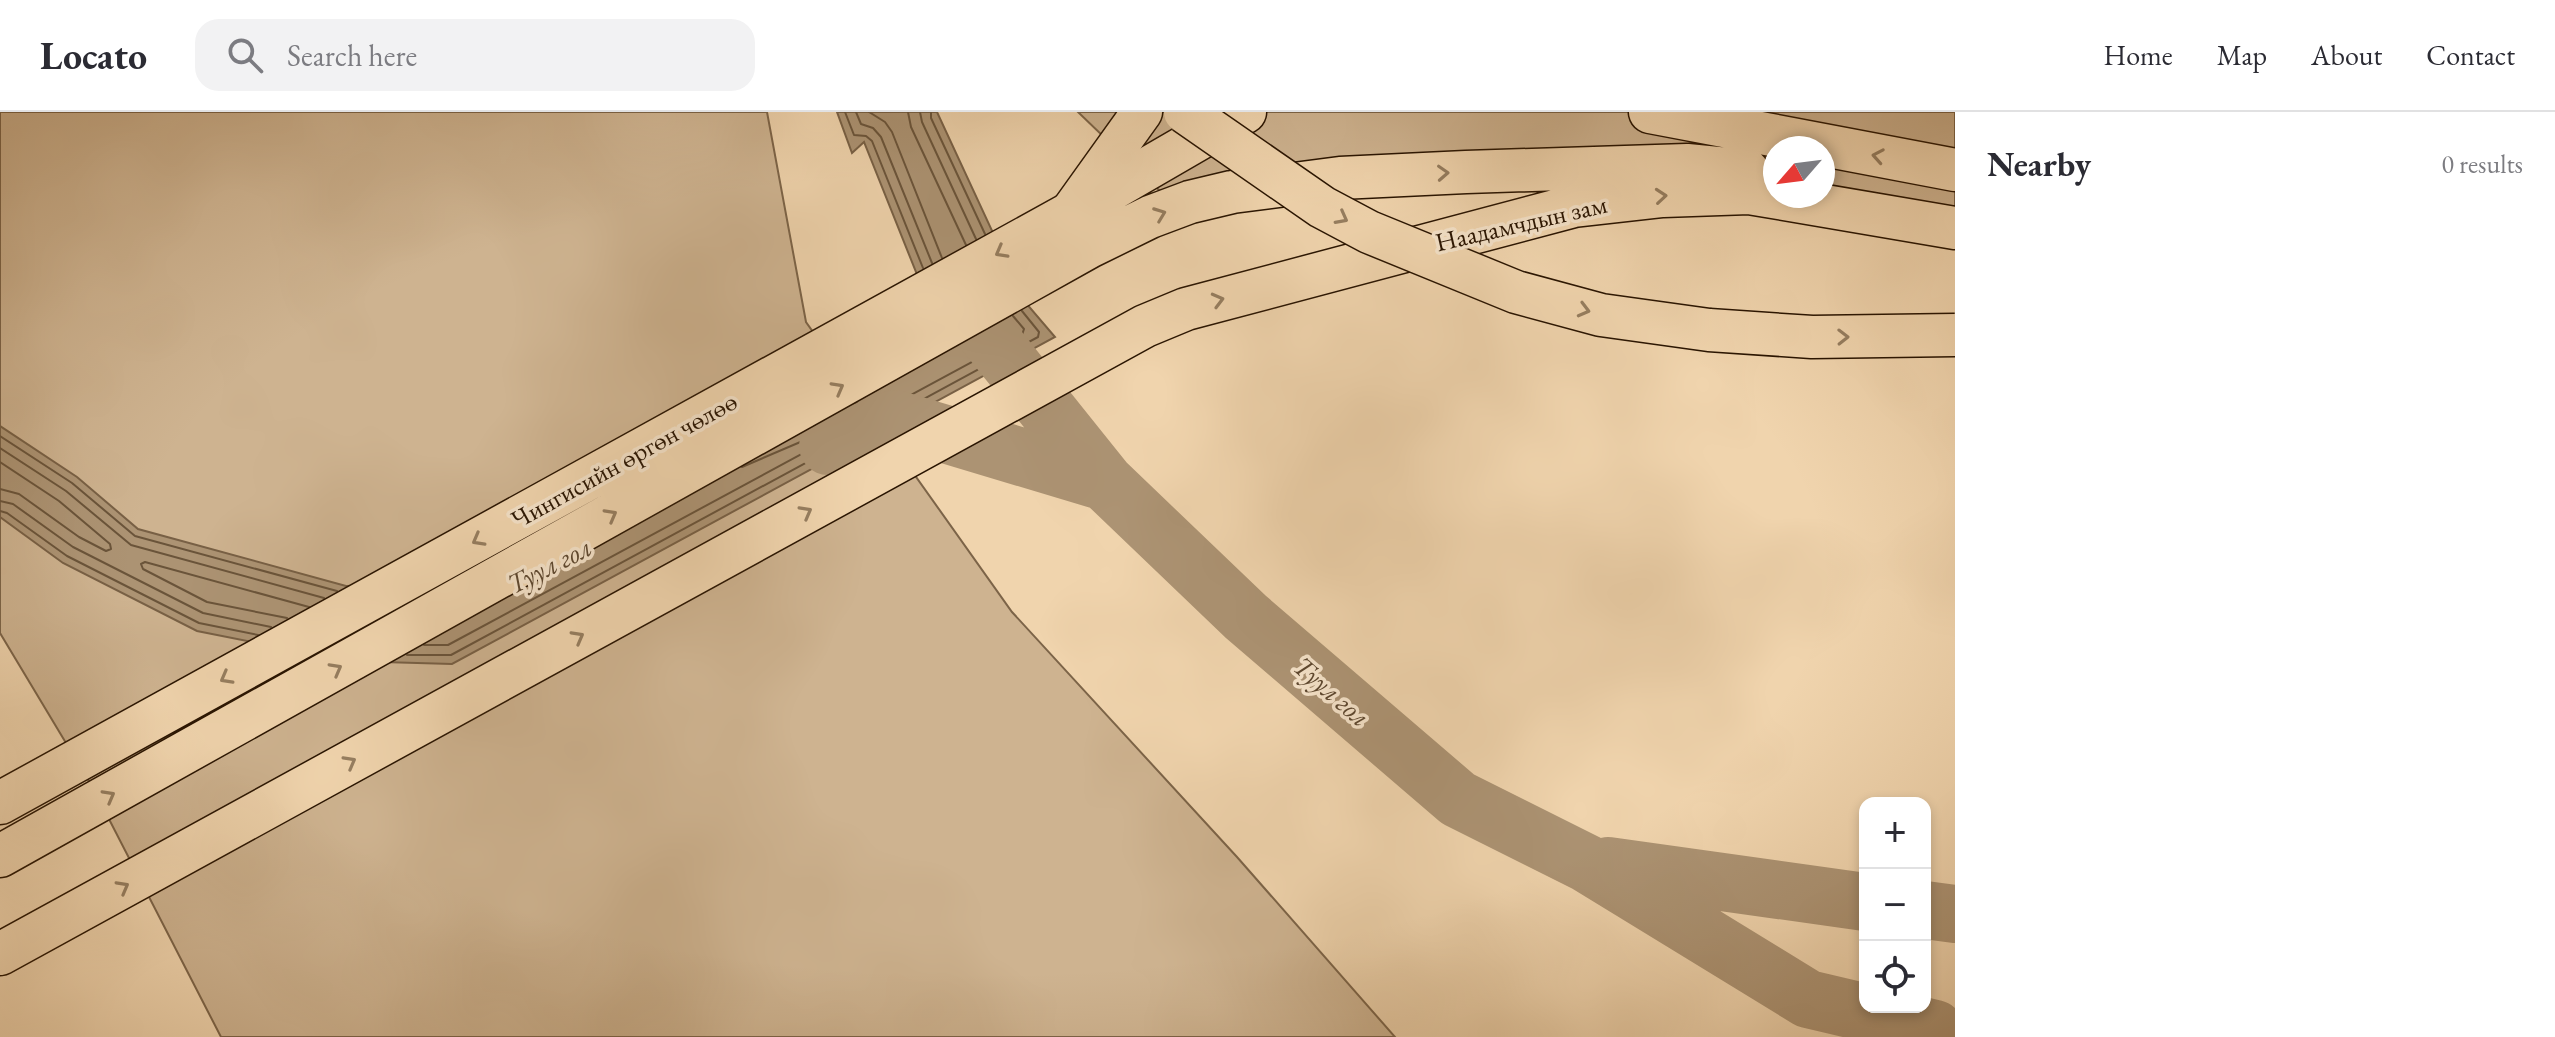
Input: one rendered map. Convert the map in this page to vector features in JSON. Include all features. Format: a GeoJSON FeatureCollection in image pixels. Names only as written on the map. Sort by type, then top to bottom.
{"type":"FeatureCollection","features":[{"type":"Feature","properties":{"kind":"highway"},"geometry":{"type":"LineString","coordinates":[[1185,112],[1322,207],[1369,232],[1516,292],[1601,315],[1709,330],[1812,337],[1955,335]]}},
{"type":"Feature","properties":{"kind":"highway","name":"Чингисийн өргөн чөлөө"},"geometry":{"type":"LineString","coordinates":[[0,803],[1079,231],[1245,112]]}},
{"type":"Feature","properties":{"kind":"highway"},"geometry":{"type":"LineString","coordinates":[[1650,112],[1955,170]]}},
{"type":"Feature","properties":{"kind":"highway"},"geometry":{"type":"LineString","coordinates":[[8,852],[1079,231],[1150,217],[1190,202],[1232,192],[1340,178],[1687,165],[1763,175]]}},
{"type":"Feature","properties":{"kind":"highway"},"geometry":{"type":"LineString","coordinates":[[1835,192],[1955,220]]}},
{"type":"Feature","properties":{"kind":"highway","name":"Наадамчдын зам"},"geometry":{"type":"LineString","coordinates":[[54,925],[1145,326],[1186,309],[1475,231],[1589,204],[1663,196],[1749,193],[1955,228]]}},
{"type":"Feature","properties":{"kind":"highway"},"geometry":{"type":"LineString","coordinates":[[0,954],[54,925]]}},
{"type":"Feature","properties":{"kind":"highway"},"geometry":{"type":"LineString","coordinates":[[0,963],[54,925]]}},
{"type":"Feature","properties":{"kind":"main road"},"geometry":{"type":"LineString","coordinates":[[1079,231],[1142,112]]}},
{"type":"Feature","properties":{"kind":"shaded area"},"geometry":{"type":"Polygon","coordinates":[[[0,112],[767,112],[806,322],[1012,612],[1237,857],[1395,1037],[221,1037],[93,788],[0,633],[0,112]]]}},
{"type":"Feature","properties":{"kind":"shaded area"},"geometry":{"type":"Polygon","coordinates":[[[1078,112],[1955,112],[1955,223],[1835,198],[1835,136],[1763,136],[1763,187],[1163,194],[1078,112]]]}},
{"type":"Feature","properties":{"kind":"water"},"geometry":{"type":"Polygon","coordinates":[[[837,112],[937,112],[1025,302],[1055,337],[452,664],[347,661],[197,631],[63,563],[0,517],[0,426],[77,477],[138,529],[346,586],[463,583],[942,337],[864,142],[852,153],[837,112]]]}},
{"type":"Feature","properties":{"kind":"waterway","name":"Туул гол"},"geometry":{"type":"LineString","coordinates":[[960,301],[1105,482]]}},
{"type":"Feature","properties":{"kind":"waterway","name":"Туул гол"},"geometry":{"type":"LineString","coordinates":[[828,446],[895,419],[1105,482],[1246,617],[1458,799],[1586,863],[1808,999],[1935,1029],[1943,1037]]}},
{"type":"Feature","properties":{"kind":"waterway","name":"Туул гол"},"geometry":{"type":"LineString","coordinates":[[1608,866],[1859,901]]}},
{"type":"Feature","properties":{"kind":"waterway","name":"Туул гол"},"geometry":{"type":"LineString","coordinates":[[1931,911],[1955,914]]}}]}
